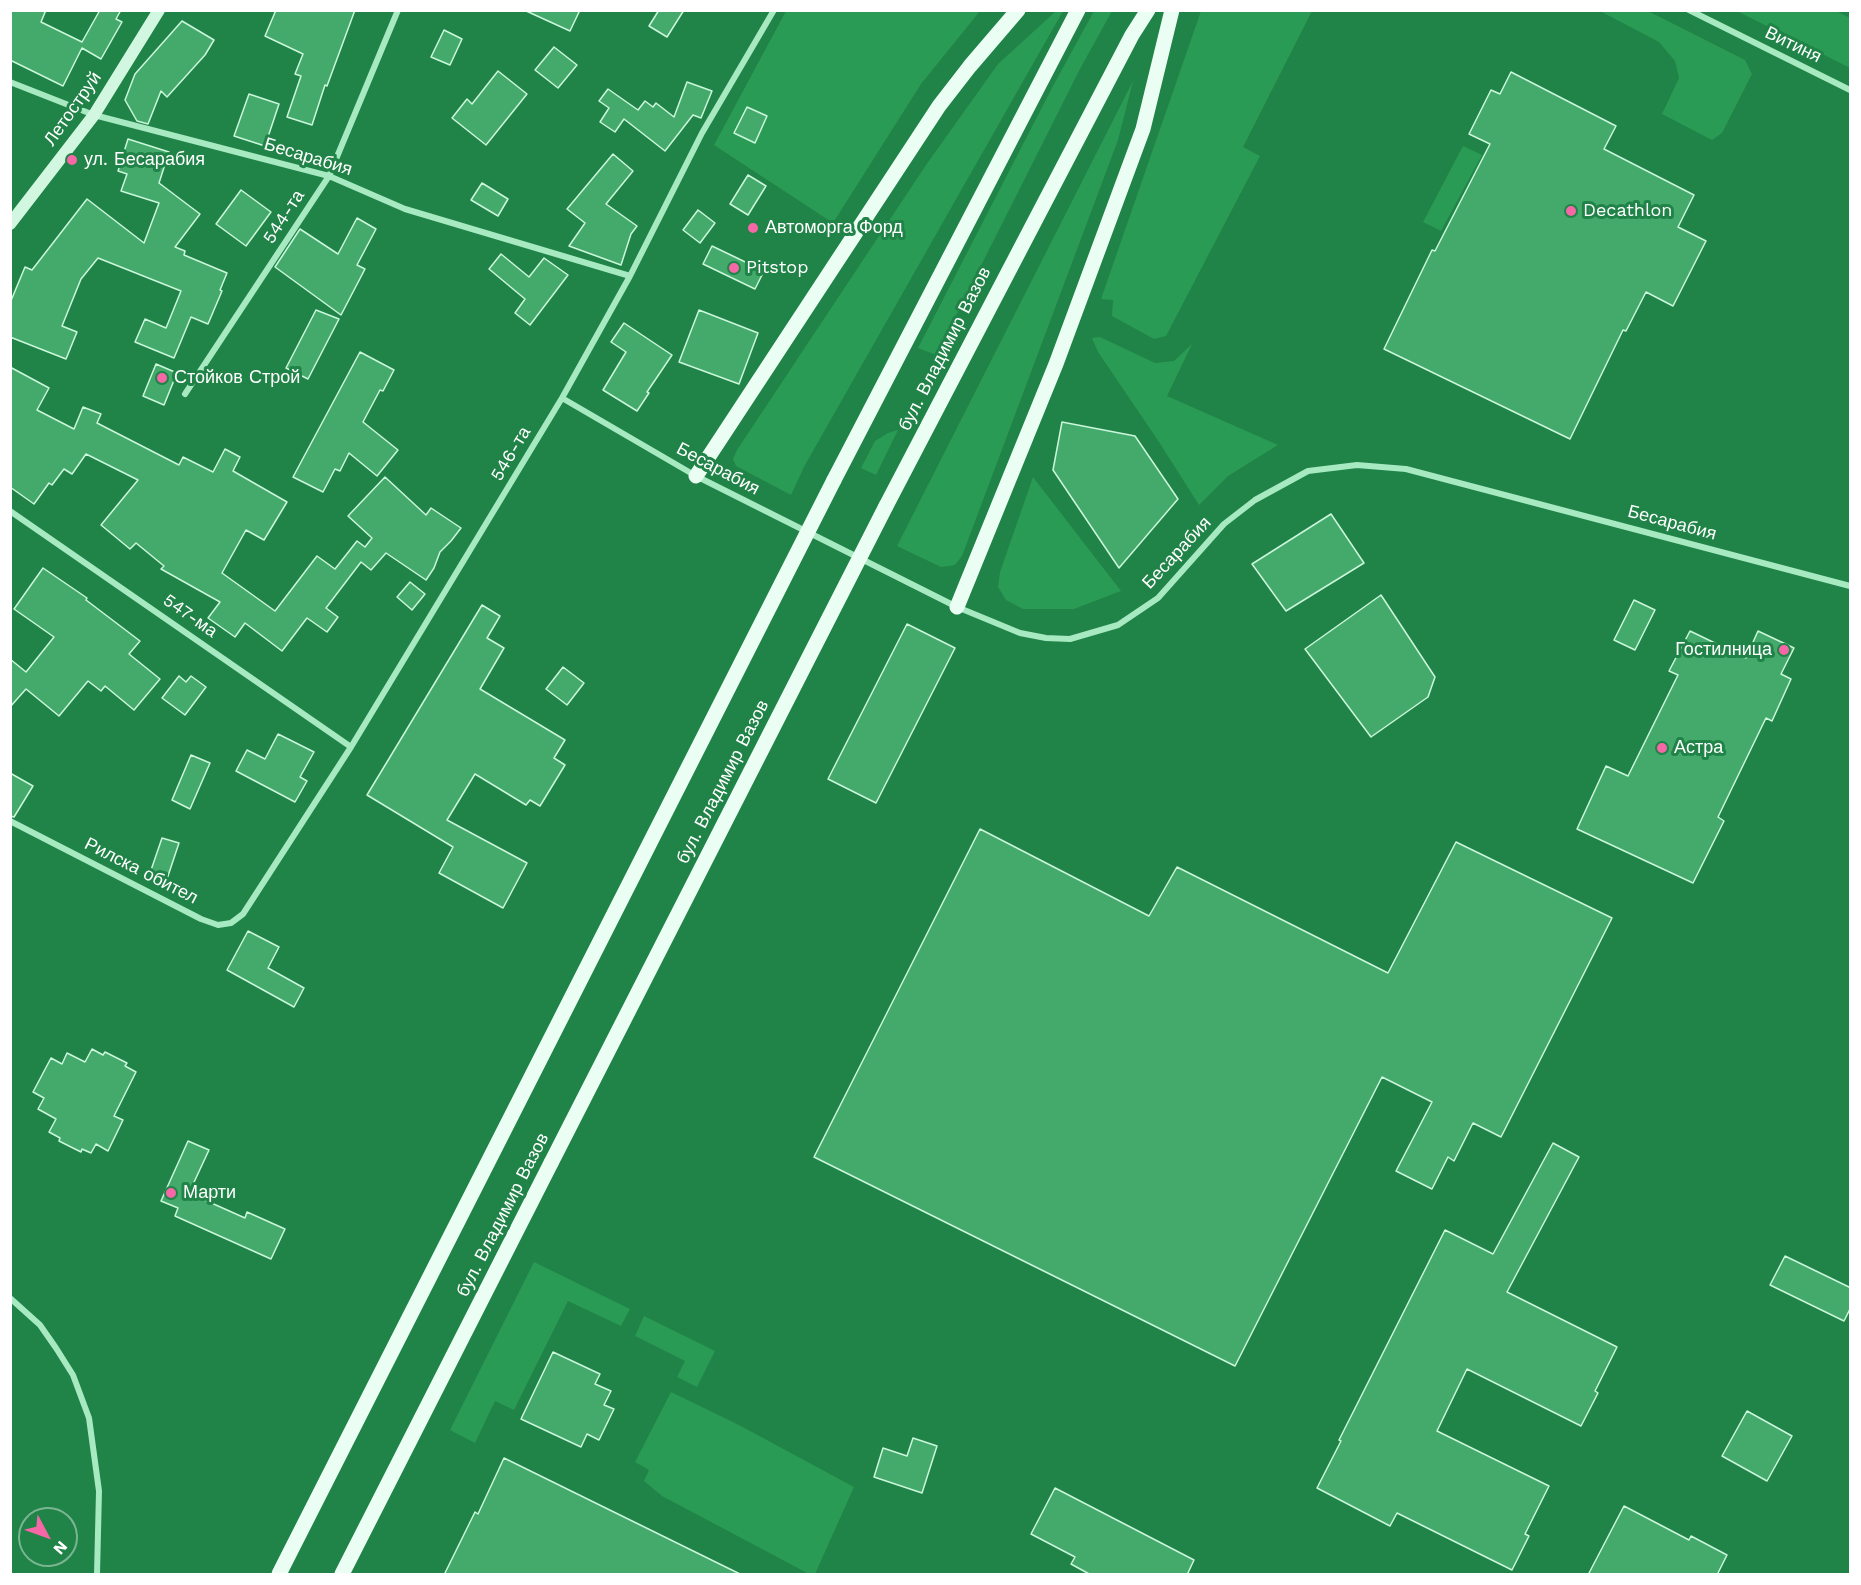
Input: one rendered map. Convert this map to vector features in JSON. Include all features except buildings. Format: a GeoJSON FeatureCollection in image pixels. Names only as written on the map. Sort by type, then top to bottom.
{"type":"FeatureCollection","features":[{"type":"Feature","properties":{"kind":"main road"},"geometry":{"type":"LineString","coordinates":[[696,476],[939,106],[1018,10]]}},
{"type":"Feature","properties":{"kind":"main road","name":"бул. Владимир Вазов"},"geometry":{"type":"LineString","coordinates":[[279,1575],[834,480],[1078,10]]}},
{"type":"Feature","properties":{"kind":"main road","name":"бул. Владимир Вазов"},"geometry":{"type":"LineString","coordinates":[[342,1575],[886,506],[1132,35],[1148,10]]}},
{"type":"Feature","properties":{"kind":"main road"},"geometry":{"type":"LineString","coordinates":[[957,607],[1056,364],[1143,129],[1173,10]]}},
{"type":"Feature","properties":{"kind":"street","name":"Летоструй"},"geometry":{"type":"LineString","coordinates":[[10,224],[94,115],[159,10]]}},
{"type":"Feature","properties":{"kind":"street","name":"544-та"},"geometry":{"type":"LineString","coordinates":[[185,394],[328,176],[398,10]]}},
{"type":"Feature","properties":{"kind":"street","name":"546-та"},"geometry":{"type":"LineString","coordinates":[[253,901],[351,747],[562,398],[630,276],[702,133],[774,10]]}},
{"type":"Feature","properties":{"kind":"street","name":"Витиня"},"geometry":{"type":"LineString","coordinates":[[1689,10],[1851,90]]}},
{"type":"Feature","properties":{"kind":"street","name":"Бесарабия"},"geometry":{"type":"LineString","coordinates":[[10,82],[94,115],[328,176],[405,209],[630,276]]}},
{"type":"Feature","properties":{"kind":"street","name":"Бесарабия"},"geometry":{"type":"LineString","coordinates":[[562,398],[696,476],[957,607],[1020,633],[1046,638],[1070,639],[1095,634],[1118,625],[1158,598],[1224,524],[1255,500],[1308,471],[1357,465],[1406,469],[1851,586]]}},
{"type":"Feature","properties":{"kind":"street","name":"547-ма"},"geometry":{"type":"LineString","coordinates":[[10,510],[351,747]]}},
{"type":"Feature","properties":{"kind":"street","name":"Рилска обител"},"geometry":{"type":"LineString","coordinates":[[10,821],[201,920],[218,925],[231,923],[243,914],[253,901]]}},
{"type":"Feature","properties":{"kind":"street"},"geometry":{"type":"LineString","coordinates":[[10,1298],[39,1325],[56,1348],[73,1376],[89,1418],[99,1491],[98,1574]]}},
{"type":"Feature","properties":{"kind":"green space"},"geometry":{"type":"Polygon","coordinates":[[[786,11],[980,11],[921,84],[833,223],[714,145],[786,11]]]}},
{"type":"Feature","properties":{"kind":"green space"},"geometry":{"type":"Polygon","coordinates":[[[1056,11],[1063,11],[805,465],[791,495],[736,466],[733,459],[737,450],[926,165],[998,64],[1056,11]]]}},
{"type":"Feature","properties":{"kind":"green space"},"geometry":{"type":"Polygon","coordinates":[[[1094,11],[1112,11],[1080,69],[936,355],[918,348],[1054,84],[1094,11]]]}},
{"type":"Feature","properties":{"kind":"green space"},"geometry":{"type":"Polygon","coordinates":[[[1201,11],[1312,11],[1243,147],[1260,156],[1166,336],[1154,339],[1112,316],[1113,300],[1101,299],[1201,11]]]}},
{"type":"Feature","properties":{"kind":"green space"},"geometry":{"type":"Polygon","coordinates":[[[1600,11],[1648,11],[1745,60],[1752,74],[1722,133],[1712,140],[1662,114],[1679,78],[1675,61],[1659,42],[1600,11]]]}},
{"type":"Feature","properties":{"kind":"green space"},"geometry":{"type":"Polygon","coordinates":[[[1737,11],[1836,11],[1850,18],[1850,68],[1737,11]]]}},
{"type":"Feature","properties":{"kind":"green space"},"geometry":{"type":"Polygon","coordinates":[[[1133,81],[1118,140],[962,556],[955,565],[941,567],[897,546],[1133,81]]]}},
{"type":"Feature","properties":{"kind":"green space"},"geometry":{"type":"Polygon","coordinates":[[[1463,146],[1482,155],[1441,231],[1423,222],[1463,146]]]}},
{"type":"Feature","properties":{"kind":"green space"},"geometry":{"type":"Polygon","coordinates":[[[1100,337],[1155,363],[1174,361],[1192,344],[1167,396],[1278,445],[1228,476],[1199,505],[1098,352],[1092,338],[1100,337]]]}},
{"type":"Feature","properties":{"kind":"green space"},"geometry":{"type":"Polygon","coordinates":[[[898,430],[876,475],[861,468],[875,441],[898,430]]]}},
{"type":"Feature","properties":{"kind":"green space"},"geometry":{"type":"Polygon","coordinates":[[[1033,477],[1121,591],[1074,609],[1023,609],[1006,600],[998,587],[1000,572],[1033,477]]]}},
{"type":"Feature","properties":{"kind":"green space"},"geometry":{"type":"Polygon","coordinates":[[[534,1262],[630,1309],[621,1326],[568,1301],[514,1410],[495,1401],[475,1443],[450,1430],[534,1262]]]}},
{"type":"Feature","properties":{"kind":"green space"},"geometry":{"type":"Polygon","coordinates":[[[644,1316],[715,1351],[697,1387],[677,1377],[685,1361],[635,1336],[644,1316]]]}},
{"type":"Feature","properties":{"kind":"green space"},"geometry":{"type":"Polygon","coordinates":[[[671,1392],[739,1425],[854,1487],[815,1574],[809,1574],[662,1496],[644,1481],[649,1470],[635,1462],[671,1392]]]}},
{"type":"Feature","properties":{"kind":"place","name":"ул. Бесарабия"},"geometry":{"type":"Point","coordinates":[72,160]}},
{"type":"Feature","properties":{"kind":"place","name":"Decathlon"},"geometry":{"type":"Point","coordinates":[1571,211]}},
{"type":"Feature","properties":{"kind":"place","name":"Автоморга Форд"},"geometry":{"type":"Point","coordinates":[753,228]}},
{"type":"Feature","properties":{"kind":"place","name":"Pitstop"},"geometry":{"type":"Point","coordinates":[734,268]}},
{"type":"Feature","properties":{"kind":"place","name":"Стойков Строй"},"geometry":{"type":"Point","coordinates":[162,378]}},
{"type":"Feature","properties":{"kind":"place","name":"Гостилница"},"geometry":{"type":"Point","coordinates":[1784,650]}},
{"type":"Feature","properties":{"kind":"place","name":"Астра"},"geometry":{"type":"Point","coordinates":[1662,748]}},
{"type":"Feature","properties":{"kind":"place","name":"Марти"},"geometry":{"type":"Point","coordinates":[171,1193]}}]}
